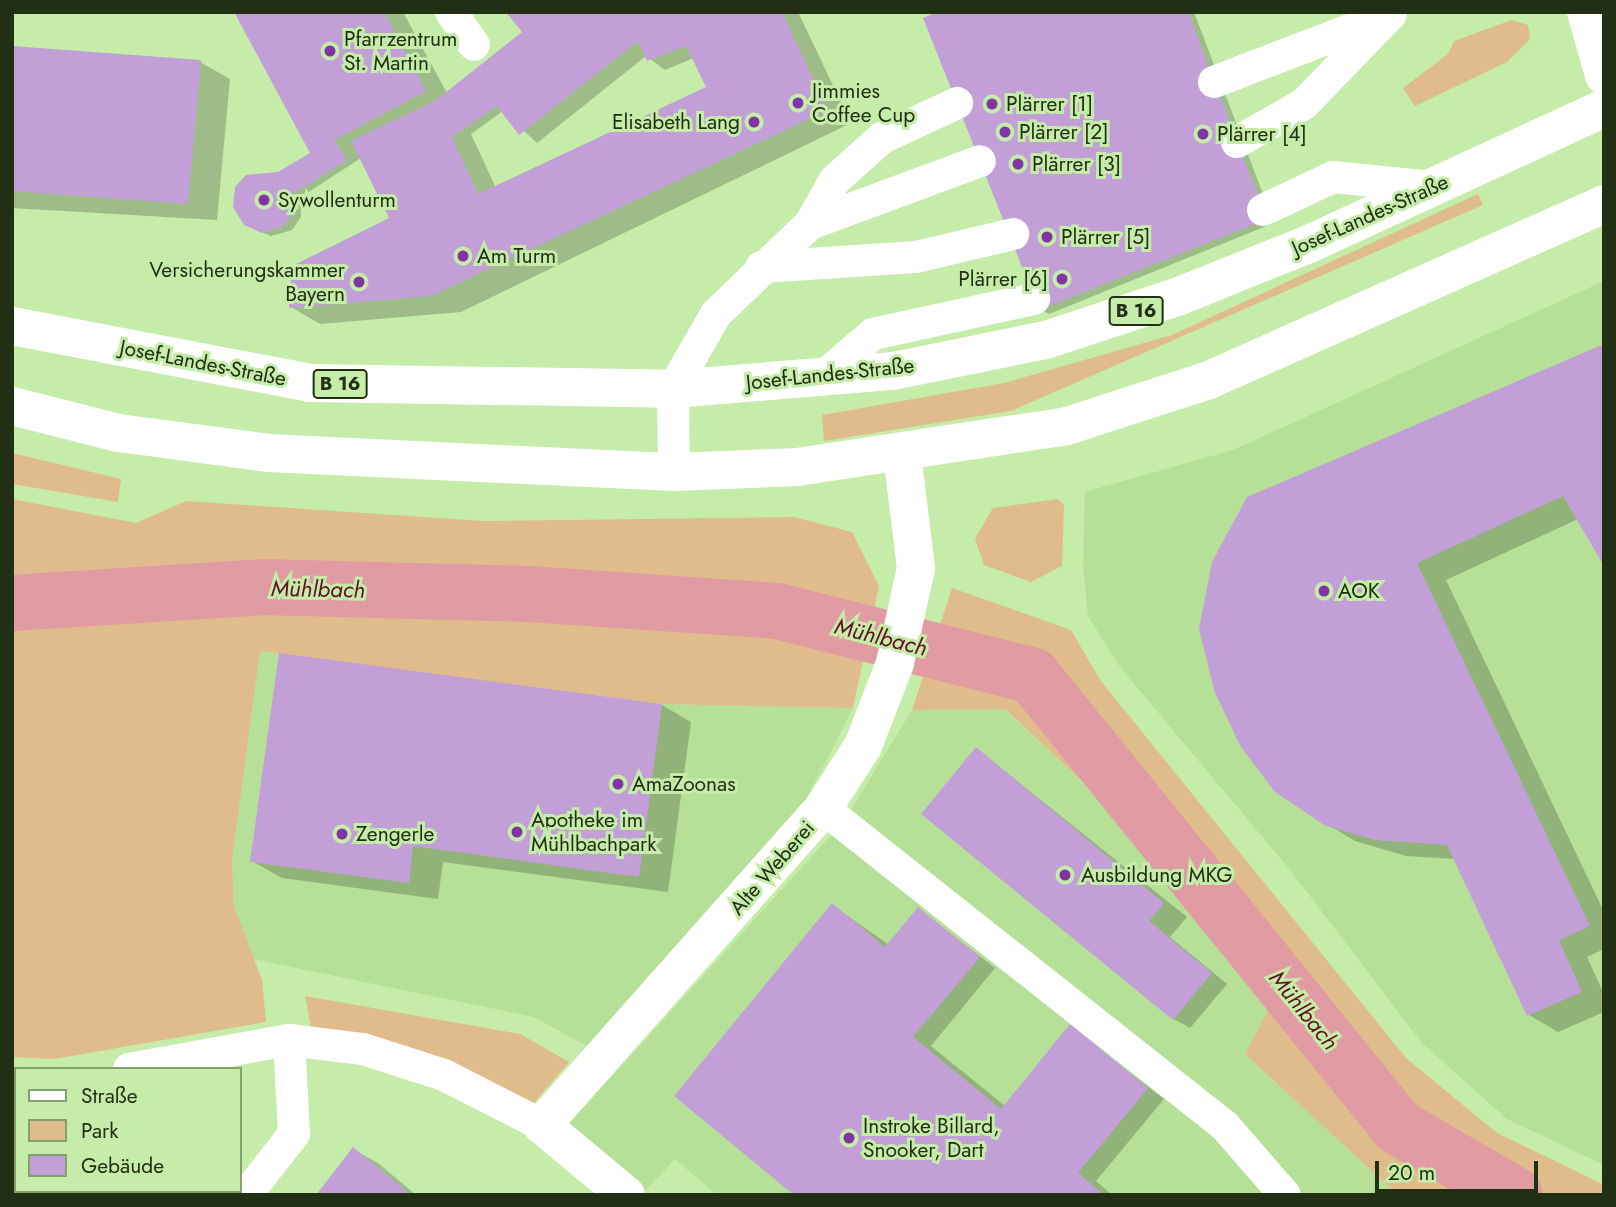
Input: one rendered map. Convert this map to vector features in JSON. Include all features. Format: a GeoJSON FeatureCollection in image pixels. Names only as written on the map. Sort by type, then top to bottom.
{"type":"FeatureCollection","features":[{"type":"Feature","properties":{"kind":"main road"},"geometry":{"type":"LineString","coordinates":[[1586,12],[1604,75]]}},
{"type":"Feature","properties":{"kind":"main road","name":"Josef-Landes-Straße"},"geometry":{"type":"LineString","coordinates":[[12,326],[310,383],[673,388],[893,371],[1046,340],[1177,297],[1433,187],[1604,108]]}},
{"type":"Feature","properties":{"kind":"main road"},"geometry":{"type":"LineString","coordinates":[[12,406],[119,433],[268,453],[674,472],[797,467],[902,454],[1067,426],[1209,380],[1604,204]]}},
{"type":"Feature","properties":{"kind":"main road","name":"Alte Weberei"},"geometry":{"type":"LineString","coordinates":[[542,1125],[823,808],[879,714],[912,597],[916,568],[902,454]]}},
{"type":"Feature","properties":{"kind":"main road"},"geometry":{"type":"LineString","coordinates":[[542,1125],[626,1195]]}},
{"type":"Feature","properties":{"kind":"lane"},"geometry":{"type":"LineString","coordinates":[[451,12],[474,45]]}},
{"type":"Feature","properties":{"kind":"lane"},"geometry":{"type":"LineString","coordinates":[[1214,82],[1392,13]]}},
{"type":"Feature","properties":{"kind":"lane"},"geometry":{"type":"LineString","coordinates":[[1237,142],[1304,104],[1392,13]]}},
{"type":"Feature","properties":{"kind":"lane"},"geometry":{"type":"LineString","coordinates":[[674,472],[673,388],[716,314],[761,267],[810,224],[834,181],[882,138],[957,103]]}},
{"type":"Feature","properties":{"kind":"lane"},"geometry":{"type":"LineString","coordinates":[[810,224],[980,161]]}},
{"type":"Feature","properties":{"kind":"lane"},"geometry":{"type":"LineString","coordinates":[[1263,210],[1333,177],[1433,187]]}},
{"type":"Feature","properties":{"kind":"lane"},"geometry":{"type":"LineString","coordinates":[[761,267],[916,257],[1013,234]]}},
{"type":"Feature","properties":{"kind":"lane"},"geometry":{"type":"LineString","coordinates":[[823,377],[873,334],[1034,299]]}},
{"type":"Feature","properties":{"kind":"lane"},"geometry":{"type":"LineString","coordinates":[[823,808],[1225,1126],[1285,1195]]}},
{"type":"Feature","properties":{"kind":"lane"},"geometry":{"type":"LineString","coordinates":[[140,1067],[289,1040],[363,1049],[432,1071],[542,1125]]}},
{"type":"Feature","properties":{"kind":"lane"},"geometry":{"type":"LineString","coordinates":[[246,1195],[294,1134],[289,1040]]}},
{"type":"Feature","properties":{"kind":"shaded area"},"geometry":{"type":"Polygon","coordinates":[[[1604,281],[1604,1165],[1507,1119],[1422,1043],[1291,871],[1120,667],[1088,616],[1083,566],[1085,492],[1233,450],[1604,281]]]}},
{"type":"Feature","properties":{"kind":"shaded area"},"geometry":{"type":"Polygon","coordinates":[[[260,651],[662,704],[853,708],[807,798],[592,1049],[534,1017],[253,959],[234,906],[232,861],[260,651]]]}},
{"type":"Feature","properties":{"kind":"shaded area"},"geometry":{"type":"Polygon","coordinates":[[[1004,709],[1183,876],[1277,994],[1245,1054],[1398,1195],[717,1195],[675,1159],[645,1191],[566,1127],[844,821],[912,710],[1004,709]]]}},
{"type":"Feature","properties":{"kind":"green space"},"geometry":{"type":"Polygon","coordinates":[[[1512,20],[1528,25],[1530,39],[1507,62],[1415,106],[1403,88],[1448,54],[1454,41],[1512,20]]]}},
{"type":"Feature","properties":{"kind":"green space"},"geometry":{"type":"Polygon","coordinates":[[[1478,194],[1483,205],[1011,411],[824,441],[822,415],[1004,383],[1172,335],[1478,194]]]}},
{"type":"Feature","properties":{"kind":"green space"},"geometry":{"type":"Polygon","coordinates":[[[12,453],[121,479],[118,502],[12,484],[12,453]]]}},
{"type":"Feature","properties":{"kind":"green space"},"geometry":{"type":"Polygon","coordinates":[[[12,499],[136,523],[186,501],[483,521],[794,517],[852,532],[879,586],[853,708],[662,704],[260,651],[232,861],[234,906],[262,980],[266,1022],[54,1059],[12,1057],[12,499]]]}},
{"type":"Feature","properties":{"kind":"green space"},"geometry":{"type":"Polygon","coordinates":[[[1058,499],[1064,505],[1062,566],[1031,582],[984,565],[975,539],[993,508],[1058,499]]]}},
{"type":"Feature","properties":{"kind":"green space"},"geometry":{"type":"Polygon","coordinates":[[[952,588],[1071,630],[1100,680],[1406,1058],[1497,1133],[1604,1185],[1604,1195],[1398,1195],[1245,1054],[1277,994],[1183,876],[1005,709],[912,710],[952,588]]]}},
{"type":"Feature","properties":{"kind":"green space"},"geometry":{"type":"Polygon","coordinates":[[[305,996],[520,1034],[569,1062],[533,1104],[311,1028],[305,996]]]}},
{"type":"Feature","properties":{"kind":"building","name":"Pfarrzentrum St. Martin"},"geometry":{"type":"Polygon","coordinates":[[[234,12],[384,12],[426,91],[334,140],[347,160],[294,193],[293,212],[284,226],[262,233],[244,225],[233,207],[235,187],[246,175],[278,172],[310,153],[234,12]]]}},
{"type":"Feature","properties":{"kind":"building"},"geometry":{"type":"Polygon","coordinates":[[[506,12],[782,12],[828,110],[431,296],[289,308],[292,266],[389,218],[351,141],[435,101],[522,32],[506,12]],[[638,41],[519,135],[497,106],[452,137],[478,194],[706,87],[686,46],[647,61],[638,41]]]}},
{"type":"Feature","properties":{"kind":"building"},"geometry":{"type":"Polygon","coordinates":[[[937,12],[1188,12],[1267,219],[1039,310],[923,18],[937,12]]]}},
{"type":"Feature","properties":{"kind":"building"},"geometry":{"type":"Polygon","coordinates":[[[12,46],[201,60],[188,204],[12,191],[12,46]]]}},
{"type":"Feature","properties":{"kind":"building"},"geometry":{"type":"Polygon","coordinates":[[[1604,344],[1604,566],[1563,496],[1417,563],[1590,926],[1559,940],[1582,992],[1527,1016],[1447,845],[1375,840],[1324,825],[1275,792],[1241,747],[1215,693],[1199,629],[1212,562],[1247,497],[1604,344]]]}},
{"type":"Feature","properties":{"kind":"building"},"geometry":{"type":"Polygon","coordinates":[[[279,653],[662,704],[639,877],[413,846],[409,883],[250,862],[279,653]]]}},
{"type":"Feature","properties":{"kind":"building"},"geometry":{"type":"Polygon","coordinates":[[[976,747],[1164,903],[1149,921],[1212,973],[1173,1020],[921,814],[976,747]]]}},
{"type":"Feature","properties":{"kind":"building"},"geometry":{"type":"Polygon","coordinates":[[[832,903],[885,947],[918,907],[980,957],[913,1037],[1001,1109],[1070,1024],[1148,1088],[1078,1173],[1104,1195],[794,1195],[674,1096],[832,903]]]}},
{"type":"Feature","properties":{"kind":"building"},"geometry":{"type":"Polygon","coordinates":[[[353,1147],[411,1195],[316,1195],[353,1147]]]}},
{"type":"Feature","properties":{"kind":"waterway","name":"Mühlbach"},"geometry":{"type":"LineString","coordinates":[[12,603],[263,587],[529,594],[777,611],[1033,676],[1398,1127],[1515,1195]]}},
{"type":"Feature","properties":{"kind":"place","name":"Pfarrzentrum St. Martin"},"geometry":{"type":"Point","coordinates":[330,51]}},
{"type":"Feature","properties":{"kind":"place","name":"Jimmies Coffee Cup"},"geometry":{"type":"Point","coordinates":[798,103]}},
{"type":"Feature","properties":{"kind":"place","name":"Plärrer [1]"},"geometry":{"type":"Point","coordinates":[992,104]}},
{"type":"Feature","properties":{"kind":"place","name":"Elisabeth Lang"},"geometry":{"type":"Point","coordinates":[754,122]}},
{"type":"Feature","properties":{"kind":"place","name":"Plärrer [2]"},"geometry":{"type":"Point","coordinates":[1005,132]}},
{"type":"Feature","properties":{"kind":"place","name":"Plärrer [4]"},"geometry":{"type":"Point","coordinates":[1203,134]}},
{"type":"Feature","properties":{"kind":"place","name":"Plärrer [3]"},"geometry":{"type":"Point","coordinates":[1018,164]}},
{"type":"Feature","properties":{"kind":"place","name":"Sywollenturm"},"geometry":{"type":"Point","coordinates":[264,200]}},
{"type":"Feature","properties":{"kind":"place","name":"Plärrer [5]"},"geometry":{"type":"Point","coordinates":[1047,237]}},
{"type":"Feature","properties":{"kind":"place","name":"Am Turm"},"geometry":{"type":"Point","coordinates":[463,256]}},
{"type":"Feature","properties":{"kind":"place","name":"Plärrer [6]"},"geometry":{"type":"Point","coordinates":[1062,279]}},
{"type":"Feature","properties":{"kind":"place","name":"Versicherungskammer Bayern"},"geometry":{"type":"Point","coordinates":[359,282]}},
{"type":"Feature","properties":{"kind":"place","name":"AOK"},"geometry":{"type":"Point","coordinates":[1324,591]}},
{"type":"Feature","properties":{"kind":"place","name":"AmaZoonas"},"geometry":{"type":"Point","coordinates":[618,784]}},
{"type":"Feature","properties":{"kind":"place","name":"Apotheke im Mühlbachpark"},"geometry":{"type":"Point","coordinates":[517,832]}},
{"type":"Feature","properties":{"kind":"place","name":"Zengerle"},"geometry":{"type":"Point","coordinates":[342,834]}},
{"type":"Feature","properties":{"kind":"place","name":"Ausbildung MKG"},"geometry":{"type":"Point","coordinates":[1065,875]}},
{"type":"Feature","properties":{"kind":"place","name":"Instroke Billard, Snooker, Dart"},"geometry":{"type":"Point","coordinates":[849,1138]}}]}
